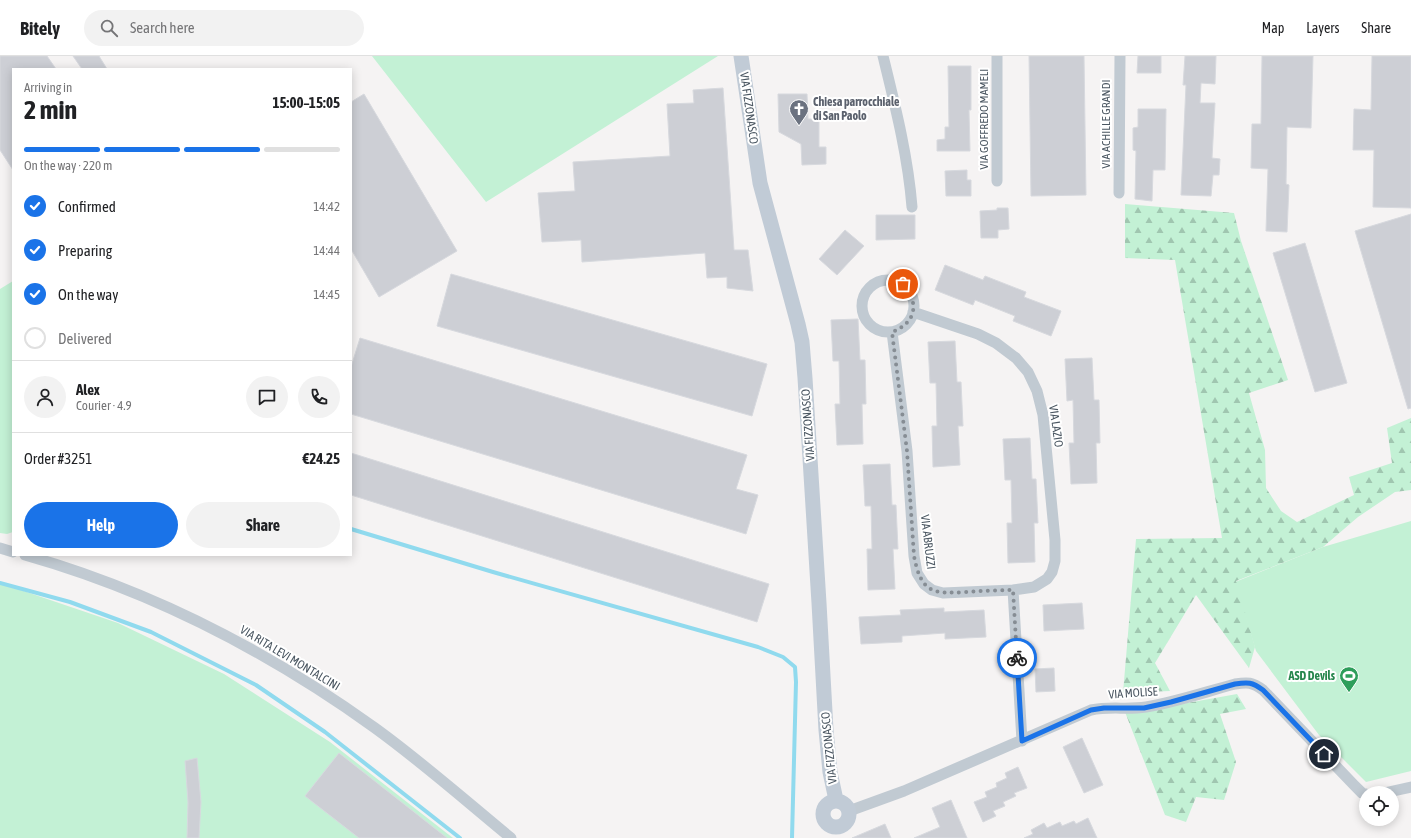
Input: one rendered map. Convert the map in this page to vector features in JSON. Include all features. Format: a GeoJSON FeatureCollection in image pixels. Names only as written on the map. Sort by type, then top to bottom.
{"type":"FeatureCollection","features":[{"type":"Feature","properties":{"kind":"main road","name":"VIA FIZZONASCO"},"geometry":{"type":"LineString","coordinates":[[741,56],[760,183],[802,342],[820,603],[826,730],[830,772],[836,800]]}},
{"type":"Feature","properties":{"kind":"main road","name":"VIA FIZZONASCO"},"geometry":{"type":"LineString","coordinates":[[836,800],[844,803],[849,811],[846,823],[833,832],[826,823],[823,815],[823,811],[827,803],[836,800]]}},
{"type":"Feature","properties":{"kind":"street"},"geometry":{"type":"LineString","coordinates":[[883,56],[894,101],[910,186],[912,207]]}},
{"type":"Feature","properties":{"kind":"street","name":"VIA GOFFREDO MAMELI"},"geometry":{"type":"LineString","coordinates":[[997,181],[998,56]]}},
{"type":"Feature","properties":{"kind":"street","name":"VIA ACHILLE GRANDI"},"geometry":{"type":"LineString","coordinates":[[1119,193],[1120,56]]}},
{"type":"Feature","properties":{"kind":"street"},"geometry":{"type":"LineString","coordinates":[[883,280],[894,280],[903,284],[910,292],[914,301],[913,312],[909,321],[902,328],[892,332],[882,331],[872,327],[866,320],[862,310],[862,300],[866,291],[874,284],[883,280]]}},
{"type":"Feature","properties":{"kind":"street","name":"VIA LAZIO"},"geometry":{"type":"LineString","coordinates":[[913,312],[978,334],[996,343],[1016,358],[1028,372],[1037,391],[1043,423],[1055,540],[1055,561],[1052,572],[1047,579],[1034,587],[1013,590]]}},
{"type":"Feature","properties":{"kind":"street","name":"VIA ABRUZZI"},"geometry":{"type":"LineString","coordinates":[[892,332],[907,451],[914,556],[917,573],[924,584],[932,590],[943,593],[1013,590]]}},
{"type":"Feature","properties":{"kind":"street"},"geometry":{"type":"LineString","coordinates":[[0,548],[12,552]]}},
{"type":"Feature","properties":{"kind":"street","name":"VIA RITA LEVI MONTALCINI"},"geometry":{"type":"LineString","coordinates":[[28,556],[73,569],[122,587],[172,608],[225,634],[284,667],[375,728],[407,752],[510,838]]}},
{"type":"Feature","properties":{"kind":"street"},"geometry":{"type":"LineString","coordinates":[[1013,590],[1022,741]]}},
{"type":"Feature","properties":{"kind":"street","name":"VIA MOLISE"},"geometry":{"type":"LineString","coordinates":[[849,811],[904,791],[1091,710],[1104,708],[1144,708],[1245,682],[1254,684],[1263,690],[1359,790]]}},
{"type":"Feature","properties":{"kind":"street"},"geometry":{"type":"LineString","coordinates":[[1399,790],[1411,787]]}},
{"type":"Feature","properties":{"kind":"green space"},"geometry":{"type":"Polygon","coordinates":[[[372,56],[718,56],[486,202],[372,56]]]}},
{"type":"Feature","properties":{"kind":"green space"},"geometry":{"type":"Polygon","coordinates":[[[1125,204],[1234,213],[1241,241],[1288,380],[1249,393],[1265,450],[1266,488],[1281,511],[1297,522],[1354,495],[1349,477],[1392,463],[1387,428],[1411,418],[1411,490],[1395,492],[1358,517],[1323,547],[1236,581],[1255,647],[1249,668],[1196,595],[1155,663],[1170,691],[1123,693],[1136,539],[1222,538],[1175,260],[1125,258],[1125,204]]]}},
{"type":"Feature","properties":{"kind":"green space"},"geometry":{"type":"Polygon","coordinates":[[[12,282],[12,532],[7,534],[0,533],[0,289],[12,282]]]}},
{"type":"Feature","properties":{"kind":"green space","name":"ASD Devils"},"geometry":{"type":"Polygon","coordinates":[[[1411,521],[1411,771],[1366,782],[1319,735],[1256,651],[1235,582],[1323,547],[1411,521]]]}},
{"type":"Feature","properties":{"kind":"green space"},"geometry":{"type":"Polygon","coordinates":[[[0,583],[118,623],[224,674],[330,742],[453,838],[0,838],[0,583]]]}},
{"type":"Feature","properties":{"kind":"green space"},"geometry":{"type":"Polygon","coordinates":[[[1237,694],[1246,709],[1220,714],[1236,762],[1224,800],[1196,797],[1186,822],[1165,815],[1125,712],[1148,710],[1237,694]]]}},
{"type":"Feature","properties":{"kind":"building"},"geometry":{"type":"Polygon","coordinates":[[[0,56],[47,56],[55,68],[12,68],[12,168],[0,150],[0,56]]]}},
{"type":"Feature","properties":{"kind":"building"},"geometry":{"type":"Polygon","coordinates":[[[73,56],[99,56],[106,68],[81,68],[73,56]]]}},
{"type":"Feature","properties":{"kind":"building"},"geometry":{"type":"Polygon","coordinates":[[[1029,56],[1084,56],[1086,195],[1031,196],[1029,56]]]}},
{"type":"Feature","properties":{"kind":"building"},"geometry":{"type":"Polygon","coordinates":[[[1138,56],[1161,56],[1161,73],[1137,73],[1138,56]]]}},
{"type":"Feature","properties":{"kind":"building"},"geometry":{"type":"Polygon","coordinates":[[[1185,56],[1216,56],[1215,84],[1201,83],[1200,103],[1215,103],[1212,158],[1220,159],[1219,175],[1213,175],[1211,196],[1181,195],[1186,85],[1183,85],[1185,56]]]}},
{"type":"Feature","properties":{"kind":"building"},"geometry":{"type":"Polygon","coordinates":[[[1262,56],[1313,56],[1311,128],[1287,127],[1286,184],[1289,185],[1287,232],[1266,231],[1268,169],[1251,168],[1252,124],[1261,124],[1262,56]]]}},
{"type":"Feature","properties":{"kind":"building"},"geometry":{"type":"Polygon","coordinates":[[[1372,56],[1411,56],[1411,208],[1373,207],[1374,150],[1353,150],[1354,109],[1371,110],[1372,56]]]}},
{"type":"Feature","properties":{"kind":"building"},"geometry":{"type":"Polygon","coordinates":[[[948,66],[971,66],[971,110],[969,110],[970,151],[937,151],[937,140],[945,139],[945,127],[949,127],[948,66]]]}},
{"type":"Feature","properties":{"kind":"building"},"geometry":{"type":"Polygon","coordinates":[[[723,88],[734,250],[748,250],[753,291],[727,288],[727,277],[707,278],[705,253],[582,262],[581,240],[542,242],[538,193],[575,191],[573,162],[670,156],[667,104],[694,103],[693,90],[723,88]]]}},
{"type":"Feature","properties":{"kind":"building"},"geometry":{"type":"Polygon","coordinates":[[[364,94],[457,251],[379,297],[352,251],[352,101],[364,94]]]}},
{"type":"Feature","properties":{"kind":"building","name":"Chiesa parrocchiale di San Paolo"},"geometry":{"type":"Polygon","coordinates":[[[778,94],[807,94],[808,119],[819,119],[819,147],[826,147],[826,164],[802,165],[801,144],[779,132],[778,94]]]}},
{"type":"Feature","properties":{"kind":"building"},"geometry":{"type":"Polygon","coordinates":[[[1138,109],[1166,109],[1165,170],[1153,170],[1152,201],[1135,199],[1136,151],[1133,150],[1133,128],[1138,127],[1138,109]]]}},
{"type":"Feature","properties":{"kind":"building"},"geometry":{"type":"Polygon","coordinates":[[[967,170],[967,180],[971,180],[971,196],[946,196],[945,171],[967,170]]]}},
{"type":"Feature","properties":{"kind":"building"},"geometry":{"type":"Polygon","coordinates":[[[997,208],[1008,208],[1009,229],[998,230],[998,238],[981,238],[980,211],[997,210],[997,208]]]}},
{"type":"Feature","properties":{"kind":"building"},"geometry":{"type":"Polygon","coordinates":[[[1411,214],[1411,408],[1408,409],[1355,231],[1411,214]]]}},
{"type":"Feature","properties":{"kind":"building"},"geometry":{"type":"Polygon","coordinates":[[[876,215],[915,215],[915,239],[876,240],[876,215]]]}},
{"type":"Feature","properties":{"kind":"building"},"geometry":{"type":"Polygon","coordinates":[[[845,230],[864,246],[837,275],[819,259],[845,230]]]}},
{"type":"Feature","properties":{"kind":"building"},"geometry":{"type":"Polygon","coordinates":[[[1305,243],[1347,383],[1315,392],[1273,253],[1305,243]]]}},
{"type":"Feature","properties":{"kind":"building"},"geometry":{"type":"Polygon","coordinates":[[[945,265],[983,280],[985,276],[1026,292],[1024,297],[1061,311],[1051,336],[1013,321],[1015,316],[975,300],[973,305],[935,290],[945,265]]]}},
{"type":"Feature","properties":{"kind":"building"},"geometry":{"type":"Polygon","coordinates":[[[451,274],[767,364],[752,416],[437,326],[451,274]]]}},
{"type":"Feature","properties":{"kind":"building"},"geometry":{"type":"Polygon","coordinates":[[[858,319],[860,360],[865,360],[866,404],[862,404],[863,444],[837,445],[835,404],[840,404],[839,361],[833,361],[831,320],[858,319]]]}},
{"type":"Feature","properties":{"kind":"building"},"geometry":{"type":"Polygon","coordinates":[[[360,338],[747,455],[736,489],[758,495],[746,534],[352,414],[352,364],[360,338]]]}},
{"type":"Feature","properties":{"kind":"building"},"geometry":{"type":"Polygon","coordinates":[[[955,341],[957,382],[961,382],[963,426],[958,426],[960,465],[933,467],[932,426],[937,426],[936,383],[930,383],[928,342],[955,341]]]}},
{"type":"Feature","properties":{"kind":"building"},"geometry":{"type":"Polygon","coordinates":[[[1092,358],[1094,400],[1099,400],[1100,443],[1096,443],[1097,483],[1071,484],[1069,443],[1074,443],[1073,400],[1067,401],[1065,359],[1092,358]]]}},
{"type":"Feature","properties":{"kind":"building"},"geometry":{"type":"Polygon","coordinates":[[[1030,438],[1032,479],[1036,479],[1038,523],[1034,523],[1035,562],[1008,563],[1007,523],[1012,523],[1011,480],[1005,480],[1003,439],[1030,438]]]}},
{"type":"Feature","properties":{"kind":"building"},"geometry":{"type":"Polygon","coordinates":[[[352,453],[769,584],[757,622],[352,495],[352,453]]]}},
{"type":"Feature","properties":{"kind":"building"},"geometry":{"type":"Polygon","coordinates":[[[890,464],[892,505],[896,505],[898,549],[893,549],[895,589],[868,590],[867,549],[872,549],[871,506],[865,506],[863,465],[890,464]]]}},
{"type":"Feature","properties":{"kind":"building"},"geometry":{"type":"Polygon","coordinates":[[[1082,603],[1084,629],[1044,631],[1043,605],[1082,603]]]}},
{"type":"Feature","properties":{"kind":"building"},"geometry":{"type":"Polygon","coordinates":[[[944,608],[944,612],[984,610],[986,637],[945,639],[945,633],[902,636],[902,642],[861,644],[859,617],[901,615],[900,610],[944,608]]]}},
{"type":"Feature","properties":{"kind":"building"},"geometry":{"type":"Polygon","coordinates":[[[1054,668],[1055,691],[1036,692],[1035,669],[1054,668]]]}},
{"type":"Feature","properties":{"kind":"building"},"geometry":{"type":"Polygon","coordinates":[[[1082,738],[1103,785],[1084,793],[1063,747],[1082,738]]]}},
{"type":"Feature","properties":{"kind":"building"},"geometry":{"type":"Polygon","coordinates":[[[339,753],[447,838],[359,838],[305,796],[339,753]]]}},
{"type":"Feature","properties":{"kind":"building"},"geometry":{"type":"Polygon","coordinates":[[[197,758],[201,802],[199,838],[187,838],[188,802],[185,761],[197,758]]]}},
{"type":"Feature","properties":{"kind":"building"},"geometry":{"type":"Polygon","coordinates":[[[1018,767],[1027,788],[1014,793],[1016,796],[1003,802],[1005,806],[993,811],[996,816],[983,822],[974,802],[987,797],[985,792],[997,787],[996,783],[1007,778],[1005,773],[1018,767]]]}},
{"type":"Feature","properties":{"kind":"building"},"geometry":{"type":"Polygon","coordinates":[[[951,800],[967,838],[914,838],[940,827],[932,808],[951,800]]]}},
{"type":"Feature","properties":{"kind":"building"},"geometry":{"type":"Polygon","coordinates":[[[1088,818],[1097,838],[1024,838],[1033,834],[1031,830],[1044,823],[1047,828],[1060,822],[1062,826],[1074,821],[1076,824],[1088,818]]]}},
{"type":"Feature","properties":{"kind":"building"},"geometry":{"type":"Polygon","coordinates":[[[885,824],[891,838],[852,838],[885,824]]]}},
{"type":"Feature","properties":{"kind":"waterway"},"geometry":{"type":"LineString","coordinates":[[352,529],[493,572],[758,647],[783,657],[795,667],[796,682],[792,838]]}},
{"type":"Feature","properties":{"kind":"waterway"},"geometry":{"type":"LineString","coordinates":[[0,583],[70,602],[151,632],[256,685],[325,732],[460,838]]}},
{"type":"Feature","properties":{"kind":"way so far"},"geometry":{"type":"LineString","coordinates":[[903,284],[910,292],[914,301],[913,312],[909,321],[902,328],[892,332],[907,451],[914,556],[917,573],[924,584],[932,590],[943,593],[1013,590],[1017,658]]}},
{"type":"Feature","properties":{"kind":"place","name":"Chiesa parrocchiale di San Paolo"},"geometry":{"type":"Point","coordinates":[799,126]}},
{"type":"Feature","properties":{"kind":"place","name":"ASD Devils"},"geometry":{"type":"Point","coordinates":[1349,693]}},
{"type":"Feature","properties":{"kind":"route"},"geometry":{"type":"LineString","coordinates":[[1017,658],[1022,741],[1091,710],[1104,708],[1144,708],[1245,682],[1254,684],[1263,690],[1324,754]]}}]}
